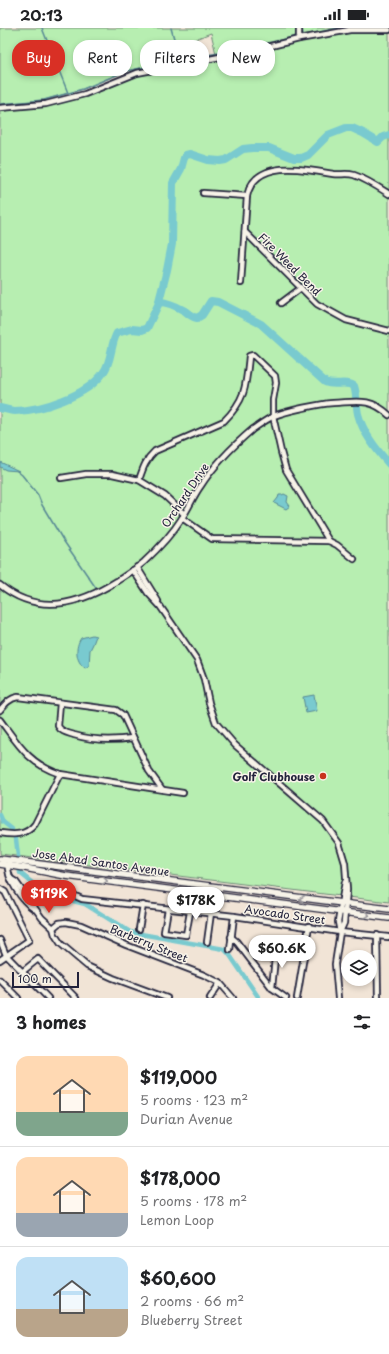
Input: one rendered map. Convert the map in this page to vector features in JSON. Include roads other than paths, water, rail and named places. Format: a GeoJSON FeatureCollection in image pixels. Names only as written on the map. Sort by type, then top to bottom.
{"type":"FeatureCollection","features":[{"type":"Feature","properties":{"kind":"main road","name":"Jose Abad Santos Avenue"},"geometry":{"type":"LineString","coordinates":[[0,859],[11,863],[25,865],[389,909]]}},
{"type":"Feature","properties":{"kind":"main road","name":"Jose Abad Santos Avenue"},"geometry":{"type":"LineString","coordinates":[[0,864],[11,863]]}},
{"type":"Feature","properties":{"kind":"main road","name":"Jose Abad Santos Avenue"},"geometry":{"type":"LineString","coordinates":[[25,865],[66,876],[389,918]]}},
{"type":"Feature","properties":{"kind":"street"},"geometry":{"type":"LineString","coordinates":[[299,28],[299,39]]}},
{"type":"Feature","properties":{"kind":"street"},"geometry":{"type":"LineString","coordinates":[[0,108],[46,104],[85,94],[137,73],[250,51],[299,39],[350,30],[389,30]]}},
{"type":"Feature","properties":{"kind":"street"},"geometry":{"type":"LineString","coordinates":[[241,282],[247,196],[252,183],[259,177],[279,169],[293,168],[337,174],[352,174],[378,186],[389,194]]}},
{"type":"Feature","properties":{"kind":"street"},"geometry":{"type":"LineString","coordinates":[[203,193],[247,196]]}},
{"type":"Feature","properties":{"kind":"street","name":"Fire Weed Bend"},"geometry":{"type":"LineString","coordinates":[[245,232],[317,304],[346,320],[389,331]]}},
{"type":"Feature","properties":{"kind":"street"},"geometry":{"type":"LineString","coordinates":[[281,303],[301,288]]}},
{"type":"Feature","properties":{"kind":"street"},"geometry":{"type":"LineString","coordinates":[[139,480],[149,456],[155,451],[224,421],[232,413],[244,394],[249,356],[253,354],[275,376],[276,384],[273,400],[273,416],[286,470],[329,541]]}},
{"type":"Feature","properties":{"kind":"street","name":"Orchard Drive"},"geometry":{"type":"LineString","coordinates":[[0,585],[17,596],[31,602],[48,605],[72,602],[97,593],[135,569],[163,541],[183,516],[200,486],[218,462],[255,428],[273,416],[326,404],[366,402],[374,404],[389,415]]}},
{"type":"Feature","properties":{"kind":"street"},"geometry":{"type":"LineString","coordinates":[[62,478],[86,474],[112,474],[139,480],[165,496],[183,516],[212,539],[329,541],[337,545],[354,559]]}},
{"type":"Feature","properties":{"kind":"street"},"geometry":{"type":"LineString","coordinates":[[135,569],[148,593],[160,606],[197,660],[204,679],[209,703],[216,723],[235,746],[324,822],[339,843],[345,863],[347,890],[338,922],[340,932],[335,964],[338,998]]}},
{"type":"Feature","properties":{"kind":"street"},"geometry":{"type":"LineString","coordinates":[[0,710],[14,698],[116,710],[123,715],[149,771],[162,789]]}},
{"type":"Feature","properties":{"kind":"street"},"geometry":{"type":"LineString","coordinates":[[60,703],[58,726],[59,729],[65,732],[98,740],[113,741],[133,738]]}},
{"type":"Feature","properties":{"kind":"street"},"geometry":{"type":"LineString","coordinates":[[0,720],[25,752],[44,768],[60,774],[183,792]]}},
{"type":"Feature","properties":{"kind":"street"},"geometry":{"type":"LineString","coordinates":[[0,833],[19,834],[31,829],[35,824],[60,774]]}},
{"type":"Feature","properties":{"kind":"street"},"geometry":{"type":"LineString","coordinates":[[11,863],[7,869],[11,879],[16,882],[47,924],[53,928],[55,935],[61,944],[87,966],[113,978],[167,998]]}},
{"type":"Feature","properties":{"kind":"street","name":"Avocado Street"},"geometry":{"type":"LineString","coordinates":[[63,886],[73,895],[82,899],[234,916],[309,926],[340,932],[388,937]]}},
{"type":"Feature","properties":{"kind":"street"},"geometry":{"type":"LineString","coordinates":[[0,890],[5,892],[29,940],[0,960]]}},
{"type":"Feature","properties":{"kind":"street"},"geometry":{"type":"LineString","coordinates":[[139,929],[143,905]]}},
{"type":"Feature","properties":{"kind":"street"},"geometry":{"type":"LineString","coordinates":[[168,909],[164,932],[186,935],[190,912]]}},
{"type":"Feature","properties":{"kind":"street"},"geometry":{"type":"LineString","coordinates":[[207,942],[211,914]]}},
{"type":"Feature","properties":{"kind":"street"},"geometry":{"type":"LineString","coordinates":[[230,950],[234,916]]}},
{"type":"Feature","properties":{"kind":"street","name":"Barberry Street"},"geometry":{"type":"LineString","coordinates":[[53,928],[59,923],[66,922],[81,925],[220,983],[233,998]]}},
{"type":"Feature","properties":{"kind":"street"},"geometry":{"type":"LineString","coordinates":[[297,998],[309,926]]}},
{"type":"Feature","properties":{"kind":"street"},"geometry":{"type":"LineString","coordinates":[[377,935],[378,998]]}},
{"type":"Feature","properties":{"kind":"street"},"geometry":{"type":"LineString","coordinates":[[231,938],[236,941],[272,988],[286,998]]}},
{"type":"Feature","properties":{"kind":"street"},"geometry":{"type":"LineString","coordinates":[[0,940],[6,956],[48,998]]}},
{"type":"Feature","properties":{"kind":"street"},"geometry":{"type":"LineString","coordinates":[[272,988],[275,958],[274,951]]}},
{"type":"Feature","properties":{"kind":"street"},"geometry":{"type":"LineString","coordinates":[[22,972],[38,959],[76,998]]}},
{"type":"Feature","properties":{"kind":"street"},"geometry":{"type":"LineString","coordinates":[[0,980],[18,998]]}},
{"type":"Feature","properties":{"kind":"street"},"geometry":{"type":"LineString","coordinates":[[210,998],[220,983]]}},
{"type":"Feature","properties":{"kind":"water"},"geometry":{"type":"Polygon","coordinates":[[[0,462],[19,471],[6,470],[0,467],[0,462]]]}},
{"type":"Feature","properties":{"kind":"water"},"geometry":{"type":"Polygon","coordinates":[[[284,494],[288,496],[287,502],[290,506],[286,509],[274,503],[279,495],[284,494]]]}},
{"type":"Feature","properties":{"kind":"water"},"geometry":{"type":"Polygon","coordinates":[[[92,635],[96,636],[90,650],[89,666],[85,668],[79,662],[77,650],[81,638],[92,635]]]}},
{"type":"Feature","properties":{"kind":"water"},"geometry":{"type":"Polygon","coordinates":[[[314,695],[317,711],[306,713],[303,697],[314,695]]]}},
{"type":"Feature","properties":{"kind":"waterway"},"geometry":{"type":"LineString","coordinates":[[42,28],[68,93]]}},
{"type":"Feature","properties":{"kind":"waterway"},"geometry":{"type":"LineString","coordinates":[[171,28],[174,40]]}},
{"type":"Feature","properties":{"kind":"waterway"},"geometry":{"type":"LineString","coordinates":[[302,28],[303,34]]}},
{"type":"Feature","properties":{"kind":"waterway"},"geometry":{"type":"LineString","coordinates":[[300,36],[339,28]]}},
{"type":"Feature","properties":{"kind":"waterway"},"geometry":{"type":"LineString","coordinates":[[0,104],[44,100],[83,89],[126,71],[246,48],[297,36]]}},
{"type":"Feature","properties":{"kind":"waterway"},"geometry":{"type":"LineString","coordinates":[[0,408],[15,411],[38,408],[75,395],[96,381],[106,369],[117,333],[132,329],[142,330],[147,328],[158,305],[167,270],[172,244],[173,183],[181,169],[186,155],[190,154],[208,160],[220,161],[226,160],[243,149],[269,148],[294,158],[301,158],[308,155],[328,135],[346,128],[352,128],[378,142],[383,137],[389,135]]}},
{"type":"Feature","properties":{"kind":"waterway"},"geometry":{"type":"LineString","coordinates":[[159,302],[176,306],[197,318],[202,315],[211,301],[218,302],[261,324],[325,382],[332,384],[351,384],[354,386],[358,414],[363,428],[375,447],[389,464]]}},
{"type":"Feature","properties":{"kind":"waterway"},"geometry":{"type":"LineString","coordinates":[[17,471],[38,495],[42,505],[63,540],[96,588]]}},
{"type":"Feature","properties":{"kind":"waterway"},"geometry":{"type":"LineString","coordinates":[[0,815],[3,822],[12,829]]}},
{"type":"Feature","properties":{"kind":"waterway"},"geometry":{"type":"LineString","coordinates":[[16,839],[20,873],[46,894],[85,904],[130,932],[224,949],[259,998]]}},
{"type":"Feature","properties":{"kind":"place","name":"Golf Clubhouse"},"geometry":{"type":"Point","coordinates":[323,776]}}]}
